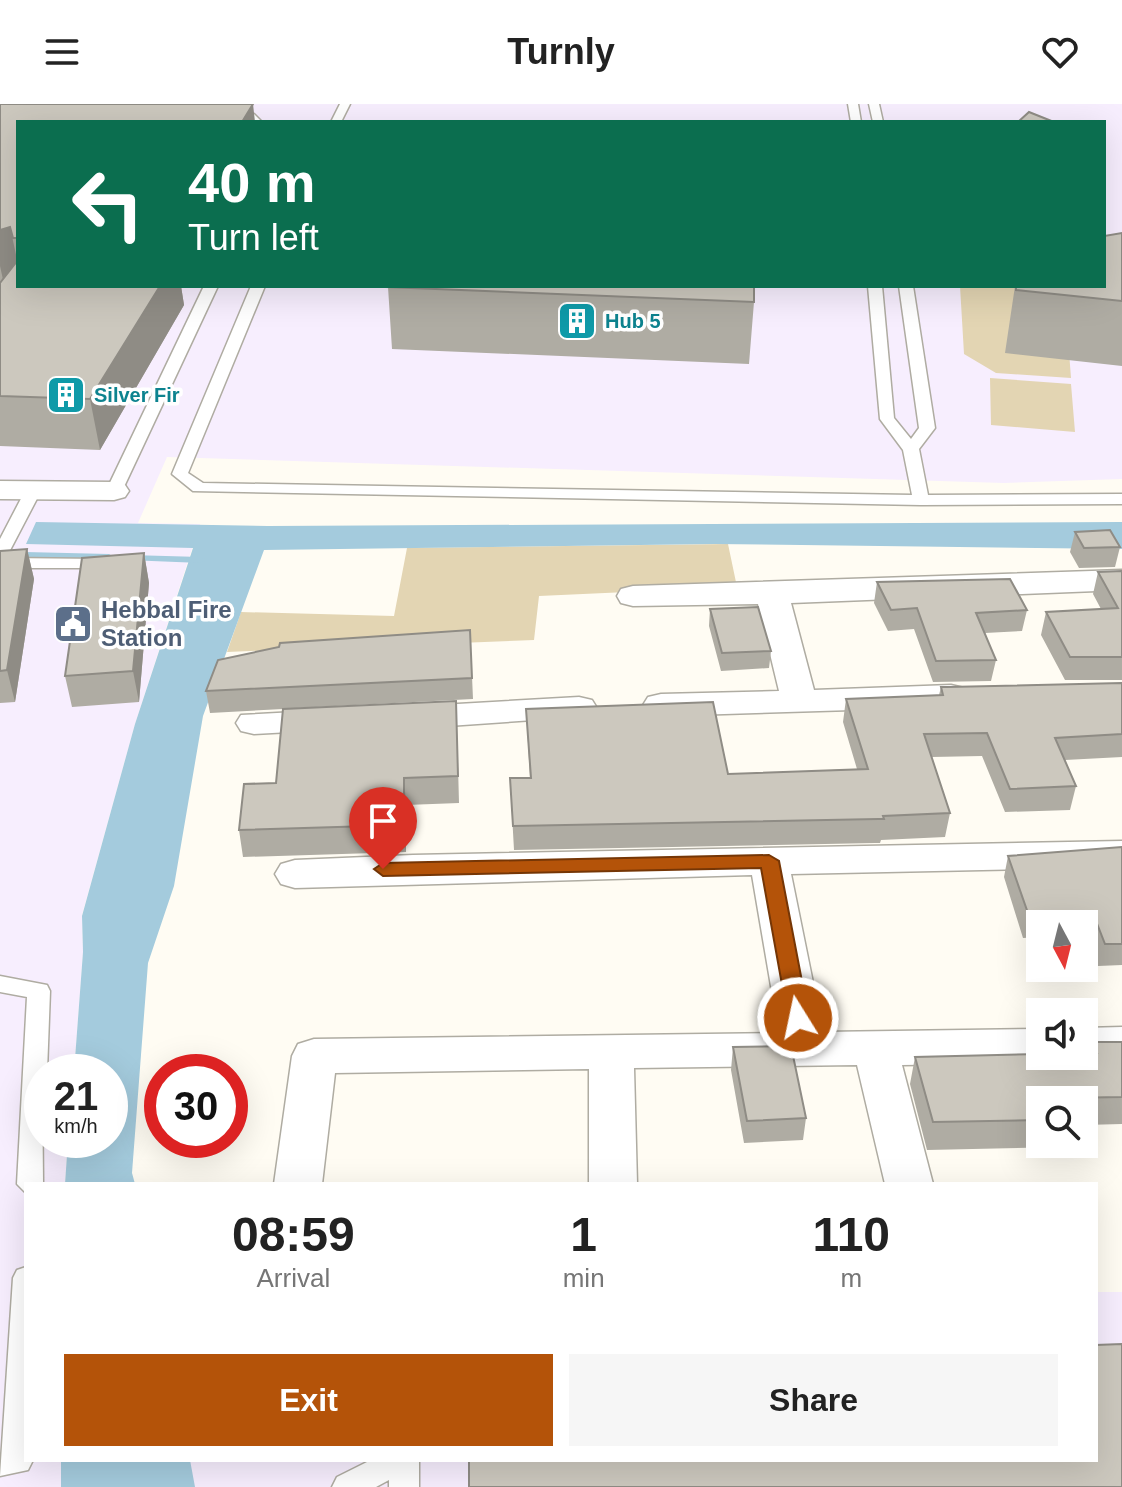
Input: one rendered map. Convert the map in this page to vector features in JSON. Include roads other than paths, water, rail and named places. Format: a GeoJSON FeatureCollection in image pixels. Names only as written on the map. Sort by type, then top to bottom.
{"type":"FeatureCollection","features":[{"type":"Feature","properties":{"kind":"street"},"geometry":{"type":"LineString","coordinates":[[0,490],[114,491]]}},
{"type":"Feature","properties":{"kind":"street"},"geometry":{"type":"LineString","coordinates":[[633,596],[772,594],[1122,580]]}},
{"type":"Feature","properties":{"kind":"street"},"geometry":{"type":"LineString","coordinates":[[772,594],[799,698]]}},
{"type":"Feature","properties":{"kind":"street"},"geometry":{"type":"LineString","coordinates":[[254,723],[799,698],[984,695]]}},
{"type":"Feature","properties":{"kind":"street"},"geometry":{"type":"LineString","coordinates":[[295,874],[413,868],[1122,854]]}},
{"type":"Feature","properties":{"kind":"street"},"geometry":{"type":"LineString","coordinates":[[769,861],[804,1049]]}},
{"type":"Feature","properties":{"kind":"street"},"geometry":{"type":"LineString","coordinates":[[1098,1045],[1122,1044]]}},
{"type":"Feature","properties":{"kind":"street"},"geometry":{"type":"LineString","coordinates":[[298,1182],[314,1056],[1026,1046]]}},
{"type":"Feature","properties":{"kind":"street"},"geometry":{"type":"LineString","coordinates":[[875,1048],[908,1182]]}},
{"type":"Feature","properties":{"kind":"street"},"geometry":{"type":"LineString","coordinates":[[611,1052],[613,1182]]}},
{"type":"Feature","properties":{"kind":"lane"},"geometry":{"type":"LineString","coordinates":[[219,115],[254,119],[257,104]]}},
{"type":"Feature","properties":{"kind":"lane"},"geometry":{"type":"LineString","coordinates":[[114,491],[210,288]]}},
{"type":"Feature","properties":{"kind":"lane"},"geometry":{"type":"LineString","coordinates":[[257,288],[180,474],[199,488],[921,500],[1122,499]]}},
{"type":"Feature","properties":{"kind":"lane"},"geometry":{"type":"LineString","coordinates":[[875,288],[887,419],[911,449],[921,500]]}},
{"type":"Feature","properties":{"kind":"lane"},"geometry":{"type":"LineString","coordinates":[[906,288],[927,428],[911,449]]}},
{"type":"Feature","properties":{"kind":"lane"},"geometry":{"type":"LineString","coordinates":[[0,555],[33,491]]}},
{"type":"Feature","properties":{"kind":"lane"},"geometry":{"type":"LineString","coordinates":[[0,563],[100,564]]}},
{"type":"Feature","properties":{"kind":"lane"},"geometry":{"type":"LineString","coordinates":[[0,984],[39,991],[30,1182]]}},
{"type":"Feature","properties":{"kind":"lane"},"geometry":{"type":"LineString","coordinates":[[0,1462],[18,1460],[24,1324]]}},
{"type":"Feature","properties":{"kind":"lane"},"geometry":{"type":"LineString","coordinates":[[347,1487],[398,1462]]}},
{"type":"Feature","properties":{"kind":"lane"},"geometry":{"type":"LineString","coordinates":[[402,1462],[404,1487]]}},
{"type":"Feature","properties":{"kind":"water"},"geometry":{"type":"Polygon","coordinates":[[[36,522],[268,526],[1122,522],[1122,549],[714,544],[264,550],[203,716],[174,886],[148,963],[132,1173],[134,1182],[65,1182],[67,1158],[128,1158],[128,1054],[75,1054],[83,952],[82,916],[135,724],[193,548],[26,544],[36,522]]]}},
{"type":"Feature","properties":{"kind":"water"},"geometry":{"type":"Polygon","coordinates":[[[61,1462],[190,1462],[195,1487],[61,1487],[61,1462]]]}},
{"type":"Feature","properties":{"kind":"waterway"},"geometry":{"type":"LineString","coordinates":[[25,555],[109,557]]}},
{"type":"Feature","properties":{"kind":"waterway"},"geometry":{"type":"LineString","coordinates":[[130,558],[201,560]]}},
{"type":"Feature","properties":{"kind":"place","name":"Hub 5"},"geometry":{"type":"Point","coordinates":[577,321]}},
{"type":"Feature","properties":{"kind":"place","name":"Silver Fir"},"geometry":{"type":"Point","coordinates":[66,395]}},
{"type":"Feature","properties":{"kind":"place","name":"Hebbal Fire Station"},"geometry":{"type":"Point","coordinates":[73,624]}}]}
